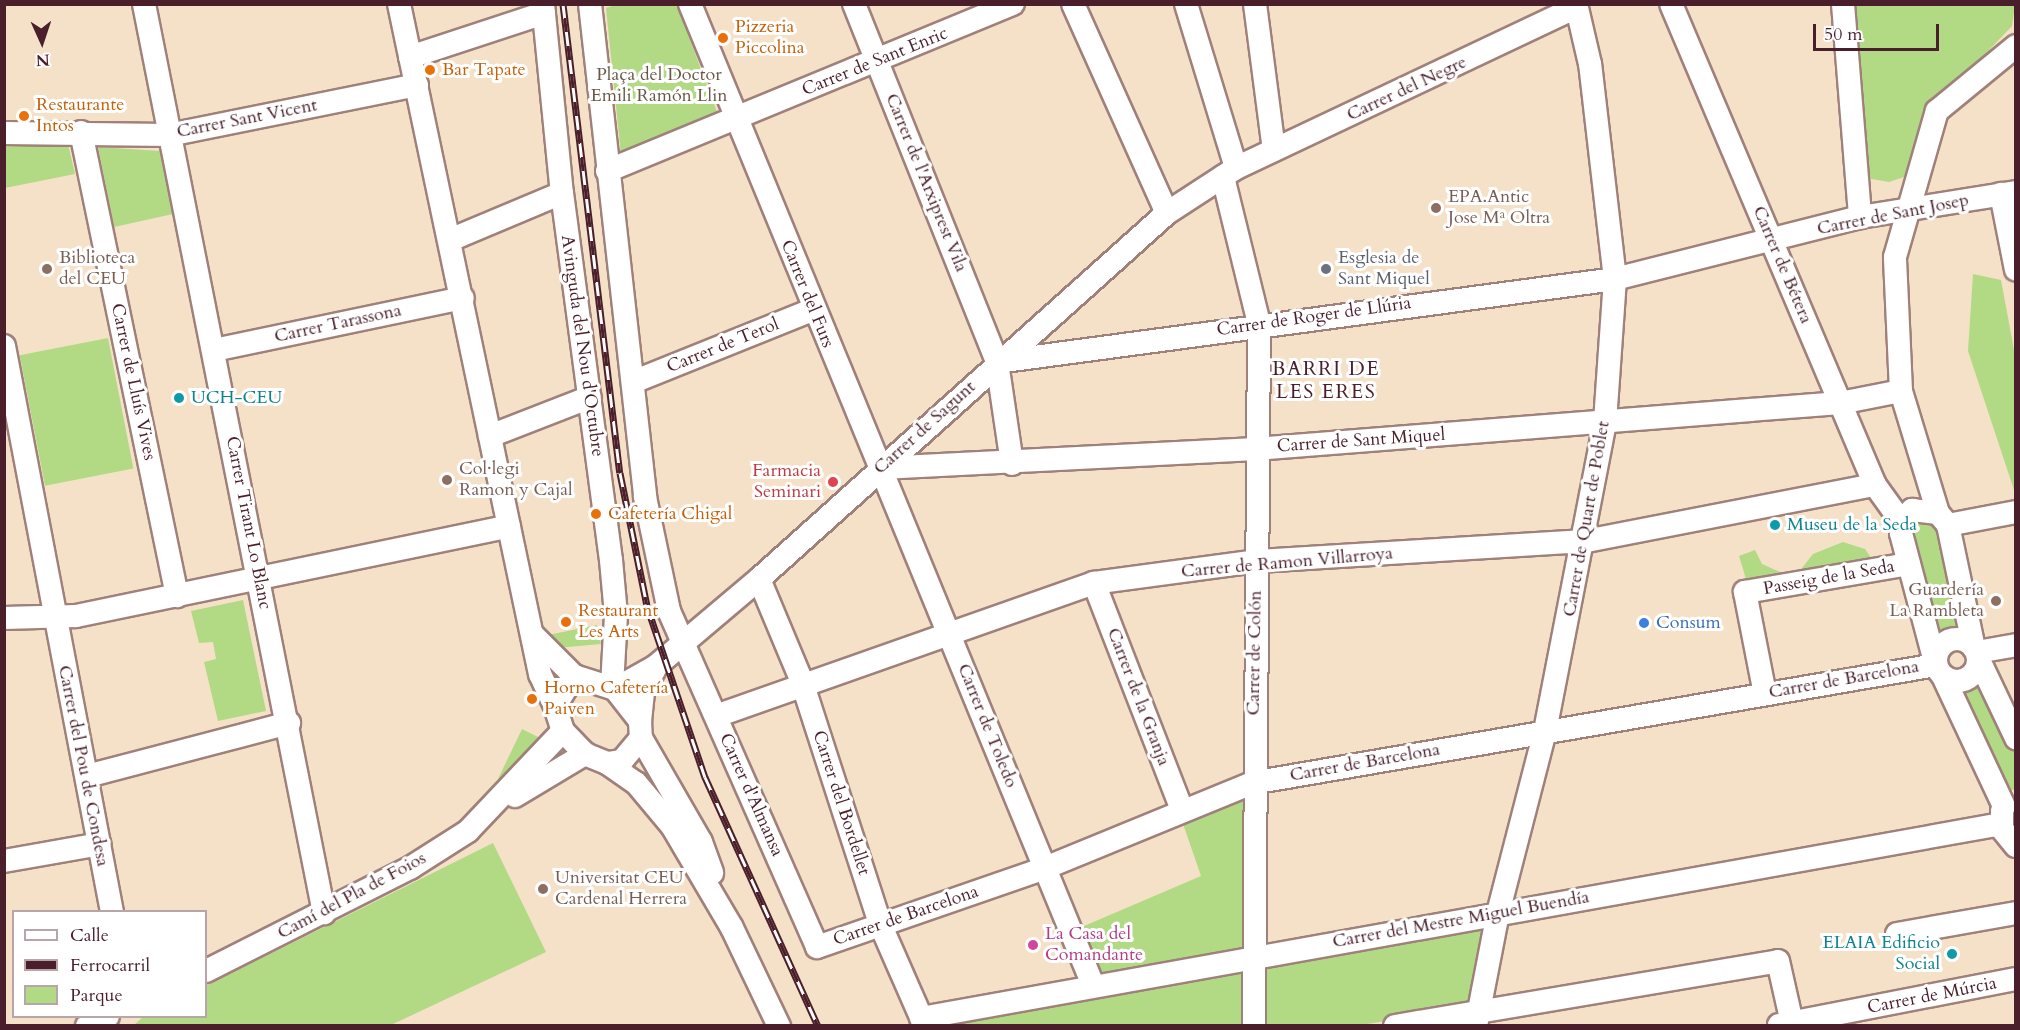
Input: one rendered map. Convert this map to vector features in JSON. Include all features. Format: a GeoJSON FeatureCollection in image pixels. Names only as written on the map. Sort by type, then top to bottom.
{"type":"FeatureCollection","features":[{"type":"Feature","properties":{"kind":"street","name":"Carrer Tirant Lo Blanc"},"geometry":{"type":"LineString","coordinates":[[144,4],[289,723],[324,913]]}},
{"type":"Feature","properties":{"kind":"street"},"geometry":{"type":"LineString","coordinates":[[399,4],[463,298],[532,634],[563,731],[585,754],[607,763],[656,802],[732,928],[779,1026]]}},
{"type":"Feature","properties":{"kind":"street"},"geometry":{"type":"LineString","coordinates":[[591,4],[607,171],[645,497],[681,644]]}},
{"type":"Feature","properties":{"kind":"street"},"geometry":{"type":"LineString","coordinates":[[607,171],[736,118],[690,4]]}},
{"type":"Feature","properties":{"kind":"street","name":"Carrer de l'Arxiprest Vila"},"geometry":{"type":"LineString","coordinates":[[854,4],[997,362],[1012,464]]}},
{"type":"Feature","properties":{"kind":"street","name":"Carrer de Sant Enric"},"geometry":{"type":"LineString","coordinates":[[736,118],[877,62],[1013,4]]}},
{"type":"Feature","properties":{"kind":"street"},"geometry":{"type":"LineString","coordinates":[[1073,4],[1167,213]]}},
{"type":"Feature","properties":{"kind":"street","name":"Carrer de Colón"},"geometry":{"type":"LineString","coordinates":[[1186,4],[1229,173],[1259,324],[1255,449],[1257,561],[1252,783],[1254,1026]]}},
{"type":"Feature","properties":{"kind":"street"},"geometry":{"type":"LineString","coordinates":[[1255,4],[1274,150]]}},
{"type":"Feature","properties":{"kind":"street","name":"Carrer de Bétera"},"geometry":{"type":"LineString","coordinates":[[1671,4],[1875,485],[1901,521],[1909,564],[1938,667],[2007,808],[2015,847]]}},
{"type":"Feature","properties":{"kind":"street"},"geometry":{"type":"LineString","coordinates":[[1843,4],[1860,217]]}},
{"type":"Feature","properties":{"kind":"street","name":"Carrer del Negre"},"geometry":{"type":"LineString","coordinates":[[1229,173],[1576,6]]}},
{"type":"Feature","properties":{"kind":"street","name":"Carrer de Quart de Poblet"},"geometry":{"type":"LineString","coordinates":[[1476,1019],[1498,913],[1545,731],[1586,541],[1605,422],[1615,279],[1590,64],[1576,6]]}},
{"type":"Feature","properties":{"kind":"street"},"geometry":{"type":"LineString","coordinates":[[410,57],[543,9]]}},
{"type":"Feature","properties":{"kind":"street","name":"Avinguda del Nou d'Octubre"},"geometry":{"type":"LineString","coordinates":[[543,9],[561,193],[590,397],[616,615],[614,681]]}},
{"type":"Feature","properties":{"kind":"street"},"geometry":{"type":"LineString","coordinates":[[2016,46],[1936,111],[1906,211],[1895,257],[1901,391],[1943,519],[1976,653],[2016,738]]}},
{"type":"Feature","properties":{"kind":"street","name":"Carrer Sant Vicent"},"geometry":{"type":"LineString","coordinates":[[4,133],[81,132],[170,135],[417,85]]}},
{"type":"Feature","properties":{"kind":"street","name":"Carrer del Furs"},"geometry":{"type":"LineString","coordinates":[[736,118],[812,310],[882,468]]}},
{"type":"Feature","properties":{"kind":"street","name":"Carrer de Lluís Vives"},"geometry":{"type":"LineString","coordinates":[[81,132],[177,596]]}},
{"type":"Feature","properties":{"kind":"street","name":"Carrer de Sagunt"},"geometry":{"type":"LineString","coordinates":[[614,681],[651,668],[681,644],[759,579],[997,362],[1167,213],[1229,173]]}},
{"type":"Feature","properties":{"kind":"street"},"geometry":{"type":"LineString","coordinates":[[450,240],[561,193]]}},
{"type":"Feature","properties":{"kind":"street"},"geometry":{"type":"LineString","coordinates":[[2008,193],[2016,270]]}},
{"type":"Feature","properties":{"kind":"street","name":"Carrer de Sant Josep"},"geometry":{"type":"LineString","coordinates":[[1772,241],[1860,217],[2008,193]]}},
{"type":"Feature","properties":{"kind":"street","name":"Carrer de Roger de Llúria"},"geometry":{"type":"LineString","coordinates":[[997,362],[1259,324],[1615,279],[1772,241]]}},
{"type":"Feature","properties":{"kind":"street","name":"Carrer Tarassona"},"geometry":{"type":"LineString","coordinates":[[214,350],[463,298]]}},
{"type":"Feature","properties":{"kind":"street","name":"Carrer de Terol"},"geometry":{"type":"LineString","coordinates":[[633,382],[812,310]]}},
{"type":"Feature","properties":{"kind":"street","name":"Carrer del Pou de Condesa"},"geometry":{"type":"LineString","coordinates":[[6,359],[54,620],[87,776],[112,910]]}},
{"type":"Feature","properties":{"kind":"street","name":"Carrer de Sant Miquel"},"geometry":{"type":"LineString","coordinates":[[882,468],[1012,464],[1255,449],[1840,403],[1901,391]]}},
{"type":"Feature","properties":{"kind":"street"},"geometry":{"type":"LineString","coordinates":[[490,436],[590,397]]}},
{"type":"Feature","properties":{"kind":"street","name":"Carrer de Toledo"},"geometry":{"type":"LineString","coordinates":[[882,468],[1093,985]]}},
{"type":"Feature","properties":{"kind":"street","name":"Carrer de Ramon Villarroya"},"geometry":{"type":"LineString","coordinates":[[716,716],[802,682],[948,631],[1094,584],[1257,561],[1586,541],[1875,485]]}},
{"type":"Feature","properties":{"kind":"street"},"geometry":{"type":"LineString","coordinates":[[1901,521],[1912,510],[1943,519],[2016,512]]}},
{"type":"Feature","properties":{"kind":"street"},"geometry":{"type":"LineString","coordinates":[[4,618],[54,620],[509,526]]}},
{"type":"Feature","properties":{"kind":"street","name":"Passeig de la Seda"},"geometry":{"type":"LineString","coordinates":[[1765,694],[1745,592],[1909,564]]}},
{"type":"Feature","properties":{"kind":"street","name":"Carrer del Bordellet"},"geometry":{"type":"LineString","coordinates":[[759,579],[802,682],[881,926],[923,1022]]}},
{"type":"Feature","properties":{"kind":"street","name":"Carrer de la Granja"},"geometry":{"type":"LineString","coordinates":[[1094,584],[1182,810]]}},
{"type":"Feature","properties":{"kind":"street"},"geometry":{"type":"LineString","coordinates":[[532,634],[574,676],[614,681],[701,842]]}},
{"type":"Feature","properties":{"kind":"street"},"geometry":{"type":"LineString","coordinates":[[1965,640],[1976,653],[1969,677],[1956,681],[1938,667],[1947,641],[1965,640]]}},
{"type":"Feature","properties":{"kind":"street","name":"Carrer d'Almansa"},"geometry":{"type":"LineString","coordinates":[[681,644],[716,716],[818,947]]}},
{"type":"Feature","properties":{"kind":"street"},"geometry":{"type":"LineString","coordinates":[[1976,653],[2016,645]]}},
{"type":"Feature","properties":{"kind":"street","name":"Carrer de Barcelona"},"geometry":{"type":"LineString","coordinates":[[818,947],[1045,868],[1252,783],[1545,731],[1938,667]]}},
{"type":"Feature","properties":{"kind":"street"},"geometry":{"type":"LineString","coordinates":[[607,763],[633,753],[640,729],[642,697],[651,668]]}},
{"type":"Feature","properties":{"kind":"street"},"geometry":{"type":"LineString","coordinates":[[555,706],[574,676]]}},
{"type":"Feature","properties":{"kind":"street"},"geometry":{"type":"LineString","coordinates":[[642,697],[701,842],[732,928]]}},
{"type":"Feature","properties":{"kind":"street"},"geometry":{"type":"LineString","coordinates":[[87,776],[289,723]]}},
{"type":"Feature","properties":{"kind":"street","name":"Camí del Pla de Foios"},"geometry":{"type":"LineString","coordinates":[[490,810],[563,731]]}},
{"type":"Feature","properties":{"kind":"street","name":"Camí del Pla de Foios"},"geometry":{"type":"LineString","coordinates":[[207,971],[410,868],[490,810],[585,754]]}},
{"type":"Feature","properties":{"kind":"street","name":"Carrer del Mestre Miguel Buendía"},"geometry":{"type":"LineString","coordinates":[[923,1022],[1093,985],[1498,913],[2007,808]]}},
{"type":"Feature","properties":{"kind":"street"},"geometry":{"type":"LineString","coordinates":[[4,861],[100,844]]}},
{"type":"Feature","properties":{"kind":"street"},"geometry":{"type":"LineString","coordinates":[[1897,934],[2016,913]]}},
{"type":"Feature","properties":{"kind":"street"},"geometry":{"type":"LineString","coordinates":[[1395,1026],[1476,1019],[1778,961],[1785,1024]]}},
{"type":"Feature","properties":{"kind":"street","name":"Carrer de Múrcia"},"geometry":{"type":"LineString","coordinates":[[1785,1024],[2016,979]]}},
{"type":"Feature","properties":{"kind":"street"},"geometry":{"type":"LineString","coordinates":[[87,1026],[106,1018]]}},
{"type":"Feature","properties":{"kind":"green space","name":"Plaça del Doctor Emili Ramón Llin"},"geometry":{"type":"Polygon","coordinates":[[[615,5],[677,5],[719,117],[621,155],[606,8],[615,5]]]}},
{"type":"Feature","properties":{"kind":"green space"},"geometry":{"type":"Polygon","coordinates":[[[1856,5],[2015,5],[2012,26],[1932,110],[1904,177],[1889,182],[1866,178],[1856,5]]]}},
{"type":"Feature","properties":{"kind":"green space"},"geometry":{"type":"Polygon","coordinates":[[[5,144],[68,144],[75,174],[5,188],[5,144]]]}},
{"type":"Feature","properties":{"kind":"green space"},"geometry":{"type":"Polygon","coordinates":[[[98,147],[160,151],[173,214],[114,227],[98,147]]]}},
{"type":"Feature","properties":{"kind":"green space"},"geometry":{"type":"Polygon","coordinates":[[[1973,274],[2001,280],[2015,355],[2015,493],[1968,351],[1973,274]]]}},
{"type":"Feature","properties":{"kind":"green space"},"geometry":{"type":"Polygon","coordinates":[[[108,338],[133,469],[45,486],[20,355],[108,338]]]}},
{"type":"Feature","properties":{"kind":"green space"},"geometry":{"type":"Polygon","coordinates":[[[1916,519],[1935,526],[1963,633],[1939,640],[1909,527],[1916,519]]]}},
{"type":"Feature","properties":{"kind":"green space"},"geometry":{"type":"Polygon","coordinates":[[[1843,542],[1865,549],[1874,562],[1795,577],[1813,554],[1843,542]]]}},
{"type":"Feature","properties":{"kind":"green space"},"geometry":{"type":"Polygon","coordinates":[[[1755,550],[1762,564],[1787,575],[1752,583],[1746,579],[1739,556],[1755,550]]]}},
{"type":"Feature","properties":{"kind":"green space"},"geometry":{"type":"Polygon","coordinates":[[[243,600],[266,711],[218,721],[204,662],[216,659],[213,642],[199,643],[191,611],[243,600]]]}},
{"type":"Feature","properties":{"kind":"green space"},"geometry":{"type":"Polygon","coordinates":[[[597,625],[601,644],[557,648],[548,635],[597,625]]]}},
{"type":"Feature","properties":{"kind":"green space"},"geometry":{"type":"Polygon","coordinates":[[[1982,680],[2015,751],[2015,789],[2007,792],[1955,691],[1982,680]]]}},
{"type":"Feature","properties":{"kind":"green space"},"geometry":{"type":"Polygon","coordinates":[[[522,729],[542,739],[502,781],[498,779],[522,729]]]}},
{"type":"Feature","properties":{"kind":"green space"},"geometry":{"type":"Polygon","coordinates":[[[1248,791],[1252,955],[1098,981],[1077,929],[1201,876],[1181,818],[1248,791]]]}},
{"type":"Feature","properties":{"kind":"green space"},"geometry":{"type":"Polygon","coordinates":[[[493,843],[546,952],[391,1025],[134,1025],[142,1018],[207,1018],[207,986],[493,843]]]}},
{"type":"Feature","properties":{"kind":"green space"},"geometry":{"type":"Polygon","coordinates":[[[1494,919],[1473,1007],[1361,1025],[1258,1026],[1259,961],[1494,919]]]}},
{"type":"Feature","properties":{"kind":"green space"},"geometry":{"type":"Polygon","coordinates":[[[1250,963],[1250,1025],[935,1026],[1250,963]]]}},
{"type":"Feature","properties":{"kind":"railway"},"geometry":{"type":"LineString","coordinates":[[563,4],[620,473],[647,606],[705,777],[818,1026]]}},
{"type":"Feature","properties":{"kind":"place","name":"Pizzeria Piccolina"},"geometry":{"type":"Point","coordinates":[723,38]}},
{"type":"Feature","properties":{"kind":"place","name":"Bar Tapate"},"geometry":{"type":"Point","coordinates":[430,70]}},
{"type":"Feature","properties":{"kind":"place","name":"Restaurante Intos"},"geometry":{"type":"Point","coordinates":[24,116]}},
{"type":"Feature","properties":{"kind":"place","name":"EPA.Antic Jose Mª Oltra"},"geometry":{"type":"Point","coordinates":[1436,208]}},
{"type":"Feature","properties":{"kind":"place","name":"Biblioteca del CEU"},"geometry":{"type":"Point","coordinates":[47,269]}},
{"type":"Feature","properties":{"kind":"place","name":"Esglesia de Sant Miquel"},"geometry":{"type":"Point","coordinates":[1326,269]}},
{"type":"Feature","properties":{"kind":"place","name":"UCH-CEU"},"geometry":{"type":"Point","coordinates":[179,398]}},
{"type":"Feature","properties":{"kind":"place","name":"Col·legi Ramon y Cajal"},"geometry":{"type":"Point","coordinates":[447,480]}},
{"type":"Feature","properties":{"kind":"place","name":"Farmacia Seminari"},"geometry":{"type":"Point","coordinates":[833,482]}},
{"type":"Feature","properties":{"kind":"place","name":"Cafetería Chigal"},"geometry":{"type":"Point","coordinates":[596,514]}},
{"type":"Feature","properties":{"kind":"place","name":"Museu de la Seda"},"geometry":{"type":"Point","coordinates":[1775,525]}},
{"type":"Feature","properties":{"kind":"place","name":"Guardería La Rambleta"},"geometry":{"type":"Point","coordinates":[1996,601]}},
{"type":"Feature","properties":{"kind":"place","name":"Restaurant Les Arts"},"geometry":{"type":"Point","coordinates":[566,622]}},
{"type":"Feature","properties":{"kind":"place","name":"Consum"},"geometry":{"type":"Point","coordinates":[1644,623]}},
{"type":"Feature","properties":{"kind":"place","name":"Horno Cafetería Paiven"},"geometry":{"type":"Point","coordinates":[532,699]}},
{"type":"Feature","properties":{"kind":"place","name":"Universitat CEU Cardenal Herrera"},"geometry":{"type":"Point","coordinates":[543,889]}},
{"type":"Feature","properties":{"kind":"place","name":"La Casa del Comandante"},"geometry":{"type":"Point","coordinates":[1033,945]}},
{"type":"Feature","properties":{"kind":"place","name":"ELAIA Edificio Social"},"geometry":{"type":"Point","coordinates":[1952,954]}},
{"type":"Feature","properties":{"kind":"district","name":"BARRI DE LES ERES"},"geometry":{"type":"Point","coordinates":[1326,380]}}]}
